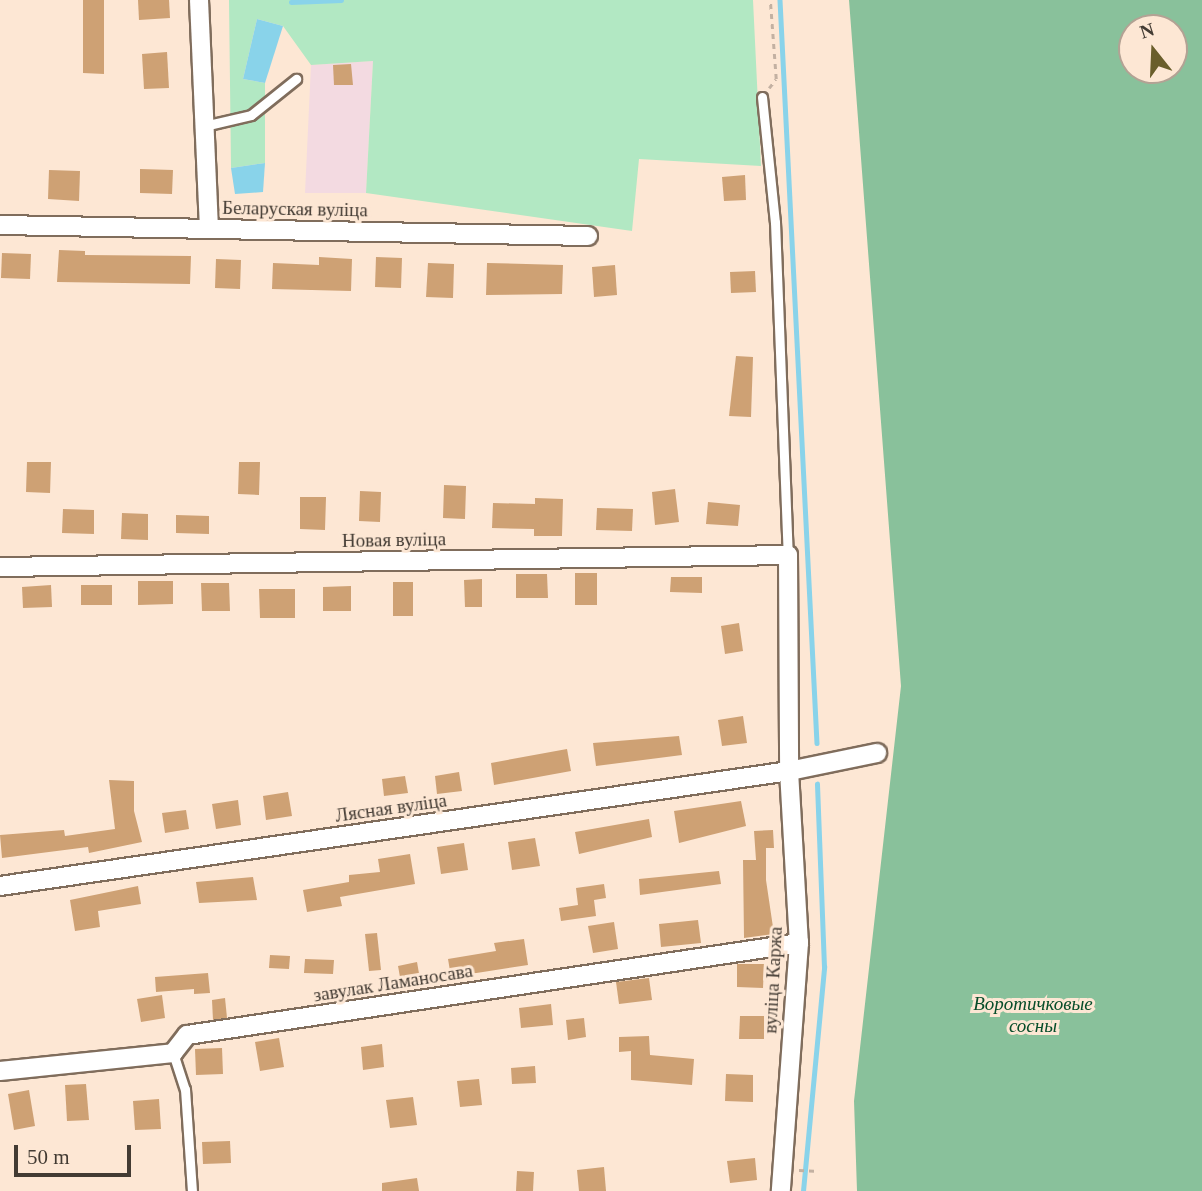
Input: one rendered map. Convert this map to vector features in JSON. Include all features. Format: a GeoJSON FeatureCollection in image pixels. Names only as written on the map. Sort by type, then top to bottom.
{"type":"FeatureCollection","features":[{"type":"Feature","properties":{"kind":"street"},"geometry":{"type":"LineString","coordinates":[[199,0],[209,228]]}},
{"type":"Feature","properties":{"kind":"street","name":"Беларуская вуліца"},"geometry":{"type":"LineString","coordinates":[[0,225],[588,236]]}},
{"type":"Feature","properties":{"kind":"street"},"geometry":{"type":"LineString","coordinates":[[788,555],[789,771]]}},
{"type":"Feature","properties":{"kind":"street","name":"Новая вуліца"},"geometry":{"type":"LineString","coordinates":[[0,567],[788,555]]}},
{"type":"Feature","properties":{"kind":"street","name":"Лясная вуліца"},"geometry":{"type":"LineString","coordinates":[[0,886],[789,771],[877,754]]}},
{"type":"Feature","properties":{"kind":"street","name":"вуліца Каржа"},"geometry":{"type":"LineString","coordinates":[[781,1191],[799,943],[789,771]]}},
{"type":"Feature","properties":{"kind":"street","name":"завулак Ламаносава"},"geometry":{"type":"LineString","coordinates":[[0,1071],[173,1052],[187,1035],[799,943]]}},
{"type":"Feature","properties":{"kind":"lane"},"geometry":{"type":"LineString","coordinates":[[204,126],[251,115],[296,79]]}},
{"type":"Feature","properties":{"kind":"lane"},"geometry":{"type":"LineString","coordinates":[[762,97],[775,222],[788,555]]}},
{"type":"Feature","properties":{"kind":"lane"},"geometry":{"type":"LineString","coordinates":[[173,1052],[185,1089],[192,1191]]}},
{"type":"Feature","properties":{"kind":"path"},"geometry":{"type":"LineString","coordinates":[[762,97],[776,79],[769,0]]}},
{"type":"Feature","properties":{"kind":"path"},"geometry":{"type":"LineString","coordinates":[[797,1170],[819,1171]]}},
{"type":"Feature","properties":{"kind":"shaded area"},"geometry":{"type":"Polygon","coordinates":[[[373,61],[366,193],[305,193],[311,65],[373,61]]]}},
{"type":"Feature","properties":{"kind":"green space"},"geometry":{"type":"Polygon","coordinates":[[[229,0],[753,0],[761,166],[639,159],[632,231],[366,193],[373,61],[311,65],[283,26],[257,19],[243,79],[265,83],[265,163],[231,168],[229,0]]]}},
{"type":"Feature","properties":{"kind":"green space","name":"Воротичковые сосны"},"geometry":{"type":"Polygon","coordinates":[[[849,0],[1202,0],[1202,1191],[857,1191],[854,1101],[901,686],[849,0]]]}},
{"type":"Feature","properties":{"kind":"water"},"geometry":{"type":"Polygon","coordinates":[[[257,19],[283,26],[265,83],[243,79],[257,19]]]}},
{"type":"Feature","properties":{"kind":"water"},"geometry":{"type":"Polygon","coordinates":[[[265,163],[263,192],[235,194],[231,168],[265,163]]]}},
{"type":"Feature","properties":{"kind":"building"},"geometry":{"type":"Polygon","coordinates":[[[83,0],[104,0],[104,74],[83,73],[83,0]]]}},
{"type":"Feature","properties":{"kind":"building"},"geometry":{"type":"Polygon","coordinates":[[[138,0],[169,0],[170,18],[139,20],[138,0]]]}},
{"type":"Feature","properties":{"kind":"building"},"geometry":{"type":"Polygon","coordinates":[[[167,52],[169,88],[144,89],[142,54],[167,52]]]}},
{"type":"Feature","properties":{"kind":"building"},"geometry":{"type":"Polygon","coordinates":[[[351,64],[353,85],[334,85],[333,65],[351,64]]]}},
{"type":"Feature","properties":{"kind":"building"},"geometry":{"type":"Polygon","coordinates":[[[140,169],[173,170],[172,194],[140,193],[140,169]]]}},
{"type":"Feature","properties":{"kind":"building"},"geometry":{"type":"Polygon","coordinates":[[[49,170],[80,171],[79,201],[48,199],[49,170]]]}},
{"type":"Feature","properties":{"kind":"building"},"geometry":{"type":"Polygon","coordinates":[[[745,175],[746,200],[724,201],[722,177],[745,175]]]}},
{"type":"Feature","properties":{"kind":"building"},"geometry":{"type":"Polygon","coordinates":[[[59,250],[85,251],[85,255],[191,256],[190,284],[57,282],[59,250]]]}},
{"type":"Feature","properties":{"kind":"building"},"geometry":{"type":"Polygon","coordinates":[[[2,253],[31,254],[30,279],[1,278],[2,253]]]}},
{"type":"Feature","properties":{"kind":"building"},"geometry":{"type":"Polygon","coordinates":[[[319,257],[352,259],[351,291],[272,289],[273,263],[319,265],[319,257]]]}},
{"type":"Feature","properties":{"kind":"building"},"geometry":{"type":"Polygon","coordinates":[[[376,257],[402,258],[401,288],[375,287],[376,257]]]}},
{"type":"Feature","properties":{"kind":"building"},"geometry":{"type":"Polygon","coordinates":[[[216,259],[241,260],[240,289],[215,288],[216,259]]]}},
{"type":"Feature","properties":{"kind":"building"},"geometry":{"type":"Polygon","coordinates":[[[428,263],[454,264],[453,298],[426,297],[428,263]]]}},
{"type":"Feature","properties":{"kind":"building"},"geometry":{"type":"Polygon","coordinates":[[[487,263],[563,265],[562,294],[486,295],[487,263]]]}},
{"type":"Feature","properties":{"kind":"building"},"geometry":{"type":"Polygon","coordinates":[[[615,265],[617,295],[594,297],[592,267],[615,265]]]}},
{"type":"Feature","properties":{"kind":"building"},"geometry":{"type":"Polygon","coordinates":[[[755,271],[756,292],[731,293],[730,272],[755,271]]]}},
{"type":"Feature","properties":{"kind":"building"},"geometry":{"type":"Polygon","coordinates":[[[736,356],[753,357],[751,417],[729,416],[736,356]]]}},
{"type":"Feature","properties":{"kind":"building"},"geometry":{"type":"Polygon","coordinates":[[[27,462],[51,462],[50,493],[26,492],[27,462]]]}},
{"type":"Feature","properties":{"kind":"building"},"geometry":{"type":"Polygon","coordinates":[[[239,462],[260,462],[259,495],[238,494],[239,462]]]}},
{"type":"Feature","properties":{"kind":"building"},"geometry":{"type":"Polygon","coordinates":[[[444,485],[466,486],[465,519],[443,518],[444,485]]]}},
{"type":"Feature","properties":{"kind":"building"},"geometry":{"type":"Polygon","coordinates":[[[675,489],[679,522],[655,525],[652,492],[675,489]]]}},
{"type":"Feature","properties":{"kind":"building"},"geometry":{"type":"Polygon","coordinates":[[[360,491],[381,492],[380,522],[359,521],[360,491]]]}},
{"type":"Feature","properties":{"kind":"building"},"geometry":{"type":"Polygon","coordinates":[[[300,497],[326,497],[325,530],[300,529],[300,497]]]}},
{"type":"Feature","properties":{"kind":"building"},"geometry":{"type":"Polygon","coordinates":[[[535,498],[563,499],[562,536],[534,536],[534,529],[492,528],[493,503],[535,504],[535,498]]]}},
{"type":"Feature","properties":{"kind":"building"},"geometry":{"type":"Polygon","coordinates":[[[708,502],[740,505],[738,526],[706,524],[708,502]]]}},
{"type":"Feature","properties":{"kind":"building"},"geometry":{"type":"Polygon","coordinates":[[[597,508],[633,509],[632,531],[596,530],[597,508]]]}},
{"type":"Feature","properties":{"kind":"building"},"geometry":{"type":"Polygon","coordinates":[[[63,509],[94,510],[94,534],[62,533],[63,509]]]}},
{"type":"Feature","properties":{"kind":"building"},"geometry":{"type":"Polygon","coordinates":[[[122,513],[148,514],[148,540],[121,539],[122,513]]]}},
{"type":"Feature","properties":{"kind":"building"},"geometry":{"type":"Polygon","coordinates":[[[176,515],[209,516],[209,534],[176,533],[176,515]]]}},
{"type":"Feature","properties":{"kind":"building"},"geometry":{"type":"Polygon","coordinates":[[[575,573],[597,573],[597,605],[575,605],[575,573]]]}},
{"type":"Feature","properties":{"kind":"building"},"geometry":{"type":"Polygon","coordinates":[[[516,574],[547,574],[548,598],[516,598],[516,574]]]}},
{"type":"Feature","properties":{"kind":"building"},"geometry":{"type":"Polygon","coordinates":[[[671,577],[702,577],[702,593],[670,592],[671,577]]]}},
{"type":"Feature","properties":{"kind":"building"},"geometry":{"type":"Polygon","coordinates":[[[482,579],[482,607],[465,607],[464,580],[482,579]]]}},
{"type":"Feature","properties":{"kind":"building"},"geometry":{"type":"Polygon","coordinates":[[[138,581],[173,581],[173,604],[138,605],[138,581]]]}},
{"type":"Feature","properties":{"kind":"building"},"geometry":{"type":"Polygon","coordinates":[[[393,582],[413,582],[413,616],[393,616],[393,582]]]}},
{"type":"Feature","properties":{"kind":"building"},"geometry":{"type":"Polygon","coordinates":[[[201,583],[229,583],[230,611],[202,611],[201,583]]]}},
{"type":"Feature","properties":{"kind":"building"},"geometry":{"type":"Polygon","coordinates":[[[51,585],[52,607],[23,608],[22,587],[51,585]]]}},
{"type":"Feature","properties":{"kind":"building"},"geometry":{"type":"Polygon","coordinates":[[[81,585],[112,585],[112,605],[81,605],[81,585]]]}},
{"type":"Feature","properties":{"kind":"building"},"geometry":{"type":"Polygon","coordinates":[[[351,586],[351,611],[323,611],[323,587],[351,586]]]}},
{"type":"Feature","properties":{"kind":"building"},"geometry":{"type":"Polygon","coordinates":[[[259,589],[295,589],[295,618],[260,618],[259,589]]]}},
{"type":"Feature","properties":{"kind":"building"},"geometry":{"type":"Polygon","coordinates":[[[739,623],[743,651],[725,654],[721,626],[739,623]]]}},
{"type":"Feature","properties":{"kind":"building"},"geometry":{"type":"Polygon","coordinates":[[[743,716],[747,743],[722,746],[718,720],[743,716]]]}},
{"type":"Feature","properties":{"kind":"building"},"geometry":{"type":"Polygon","coordinates":[[[679,736],[682,755],[596,766],[593,743],[679,736]]]}},
{"type":"Feature","properties":{"kind":"building"},"geometry":{"type":"Polygon","coordinates":[[[567,749],[571,771],[494,785],[491,763],[567,749]]]}},
{"type":"Feature","properties":{"kind":"building"},"geometry":{"type":"Polygon","coordinates":[[[459,772],[462,791],[437,794],[435,776],[459,772]]]}},
{"type":"Feature","properties":{"kind":"building"},"geometry":{"type":"Polygon","coordinates":[[[405,776],[408,793],[384,796],[382,779],[405,776]]]}},
{"type":"Feature","properties":{"kind":"building"},"geometry":{"type":"Polygon","coordinates":[[[109,780],[134,781],[134,811],[142,842],[89,853],[88,847],[2,858],[0,835],[64,830],[65,836],[115,829],[109,780]]]}},
{"type":"Feature","properties":{"kind":"building"},"geometry":{"type":"Polygon","coordinates":[[[288,792],[292,816],[266,820],[263,796],[288,792]]]}},
{"type":"Feature","properties":{"kind":"building"},"geometry":{"type":"Polygon","coordinates":[[[238,800],[241,825],[216,829],[212,804],[238,800]]]}},
{"type":"Feature","properties":{"kind":"building"},"geometry":{"type":"Polygon","coordinates":[[[741,801],[746,826],[679,843],[674,811],[741,801]]]}},
{"type":"Feature","properties":{"kind":"building"},"geometry":{"type":"Polygon","coordinates":[[[186,810],[189,829],[165,833],[162,813],[186,810]]]}},
{"type":"Feature","properties":{"kind":"building"},"geometry":{"type":"Polygon","coordinates":[[[649,819],[652,837],[579,854],[575,832],[649,819]]]}},
{"type":"Feature","properties":{"kind":"building"},"geometry":{"type":"Polygon","coordinates":[[[773,830],[774,848],[766,848],[766,880],[774,934],[744,938],[743,860],[756,860],[754,831],[773,830]]]}},
{"type":"Feature","properties":{"kind":"building"},"geometry":{"type":"Polygon","coordinates":[[[535,838],[540,866],[512,870],[508,842],[535,838]]]}},
{"type":"Feature","properties":{"kind":"building"},"geometry":{"type":"Polygon","coordinates":[[[464,843],[468,870],[441,874],[437,847],[464,843]]]}},
{"type":"Feature","properties":{"kind":"building"},"geometry":{"type":"Polygon","coordinates":[[[410,854],[415,884],[340,897],[342,906],[307,912],[303,890],[349,882],[349,875],[380,872],[378,859],[410,854]]]}},
{"type":"Feature","properties":{"kind":"building"},"geometry":{"type":"Polygon","coordinates":[[[719,871],[721,884],[640,895],[639,879],[719,871]]]}},
{"type":"Feature","properties":{"kind":"building"},"geometry":{"type":"Polygon","coordinates":[[[253,877],[257,900],[199,903],[196,882],[253,877]]]}},
{"type":"Feature","properties":{"kind":"building"},"geometry":{"type":"Polygon","coordinates":[[[604,884],[606,898],[594,900],[596,916],[561,921],[559,908],[578,905],[576,888],[604,884]]]}},
{"type":"Feature","properties":{"kind":"building"},"geometry":{"type":"Polygon","coordinates":[[[138,886],[141,904],[98,911],[100,927],[75,931],[70,900],[138,886]]]}},
{"type":"Feature","properties":{"kind":"building"},"geometry":{"type":"Polygon","coordinates":[[[698,920],[701,943],[661,947],[659,924],[698,920]]]}},
{"type":"Feature","properties":{"kind":"building"},"geometry":{"type":"Polygon","coordinates":[[[614,922],[618,949],[593,953],[588,926],[614,922]]]}},
{"type":"Feature","properties":{"kind":"building"},"geometry":{"type":"Polygon","coordinates":[[[377,933],[381,970],[369,971],[365,934],[377,933]]]}},
{"type":"Feature","properties":{"kind":"building"},"geometry":{"type":"Polygon","coordinates":[[[524,939],[528,965],[451,977],[448,959],[496,951],[494,943],[524,939]]]}},
{"type":"Feature","properties":{"kind":"building"},"geometry":{"type":"Polygon","coordinates":[[[270,955],[290,956],[289,969],[269,968],[270,955]]]}},
{"type":"Feature","properties":{"kind":"building"},"geometry":{"type":"Polygon","coordinates":[[[305,959],[334,960],[333,974],[304,973],[305,959]]]}},
{"type":"Feature","properties":{"kind":"building"},"geometry":{"type":"Polygon","coordinates":[[[417,962],[421,985],[402,988],[398,966],[417,962]]]}},
{"type":"Feature","properties":{"kind":"building"},"geometry":{"type":"Polygon","coordinates":[[[737,964],[764,964],[763,988],[737,987],[737,964]]]}},
{"type":"Feature","properties":{"kind":"building"},"geometry":{"type":"Polygon","coordinates":[[[208,973],[210,993],[194,994],[194,989],[156,992],[155,977],[208,973]]]}},
{"type":"Feature","properties":{"kind":"building"},"geometry":{"type":"Polygon","coordinates":[[[649,978],[652,1000],[619,1004],[616,982],[649,978]]]}},
{"type":"Feature","properties":{"kind":"building"},"geometry":{"type":"Polygon","coordinates":[[[162,995],[165,1018],[141,1022],[137,999],[162,995]]]}},
{"type":"Feature","properties":{"kind":"building"},"geometry":{"type":"Polygon","coordinates":[[[225,998],[227,1018],[213,1020],[212,1000],[225,998]]]}},
{"type":"Feature","properties":{"kind":"building"},"geometry":{"type":"Polygon","coordinates":[[[551,1004],[553,1025],[521,1028],[519,1008],[551,1004]]]}},
{"type":"Feature","properties":{"kind":"building"},"geometry":{"type":"Polygon","coordinates":[[[740,1016],[764,1016],[764,1039],[739,1039],[740,1016]]]}},
{"type":"Feature","properties":{"kind":"building"},"geometry":{"type":"Polygon","coordinates":[[[584,1018],[586,1037],[568,1040],[566,1020],[584,1018]]]}},
{"type":"Feature","properties":{"kind":"building"},"geometry":{"type":"Polygon","coordinates":[[[649,1036],[650,1055],[694,1059],[692,1085],[631,1080],[631,1051],[619,1052],[619,1037],[649,1036]]]}},
{"type":"Feature","properties":{"kind":"building"},"geometry":{"type":"Polygon","coordinates":[[[279,1038],[284,1067],[260,1071],[255,1042],[279,1038]]]}},
{"type":"Feature","properties":{"kind":"building"},"geometry":{"type":"Polygon","coordinates":[[[382,1044],[384,1067],[363,1070],[361,1047],[382,1044]]]}},
{"type":"Feature","properties":{"kind":"building"},"geometry":{"type":"Polygon","coordinates":[[[222,1048],[223,1074],[196,1075],[195,1049],[222,1048]]]}},
{"type":"Feature","properties":{"kind":"building"},"geometry":{"type":"Polygon","coordinates":[[[535,1066],[536,1083],[512,1084],[511,1068],[535,1066]]]}},
{"type":"Feature","properties":{"kind":"building"},"geometry":{"type":"Polygon","coordinates":[[[726,1074],[753,1075],[753,1102],[725,1101],[726,1074]]]}},
{"type":"Feature","properties":{"kind":"building"},"geometry":{"type":"Polygon","coordinates":[[[479,1079],[482,1105],[460,1107],[457,1081],[479,1079]]]}},
{"type":"Feature","properties":{"kind":"building"},"geometry":{"type":"Polygon","coordinates":[[[86,1084],[89,1120],[67,1121],[65,1085],[86,1084]]]}},
{"type":"Feature","properties":{"kind":"building"},"geometry":{"type":"Polygon","coordinates":[[[29,1090],[35,1126],[14,1130],[8,1094],[29,1090]]]}},
{"type":"Feature","properties":{"kind":"building"},"geometry":{"type":"Polygon","coordinates":[[[413,1097],[417,1125],[390,1128],[386,1100],[413,1097]]]}},
{"type":"Feature","properties":{"kind":"building"},"geometry":{"type":"Polygon","coordinates":[[[159,1099],[161,1129],[135,1130],[133,1101],[159,1099]]]}},
{"type":"Feature","properties":{"kind":"building"},"geometry":{"type":"Polygon","coordinates":[[[230,1141],[231,1163],[203,1164],[202,1142],[230,1141]]]}},
{"type":"Feature","properties":{"kind":"building"},"geometry":{"type":"Polygon","coordinates":[[[755,1158],[757,1180],[730,1183],[727,1161],[755,1158]]]}},
{"type":"Feature","properties":{"kind":"building"},"geometry":{"type":"Polygon","coordinates":[[[604,1167],[606,1191],[579,1191],[577,1170],[604,1167]]]}},
{"type":"Feature","properties":{"kind":"building"},"geometry":{"type":"Polygon","coordinates":[[[517,1171],[534,1172],[533,1191],[516,1191],[517,1171]]]}},
{"type":"Feature","properties":{"kind":"building"},"geometry":{"type":"Polygon","coordinates":[[[417,1178],[419,1191],[382,1191],[382,1183],[417,1178]]]}},
{"type":"Feature","properties":{"kind":"waterway"},"geometry":{"type":"LineString","coordinates":[[291,2],[341,0]]}},
{"type":"Feature","properties":{"kind":"waterway"},"geometry":{"type":"LineString","coordinates":[[780,0],[817,743]]}},
{"type":"Feature","properties":{"kind":"waterway"},"geometry":{"type":"LineString","coordinates":[[803,1191],[824,967],[817,784]]}}]}
